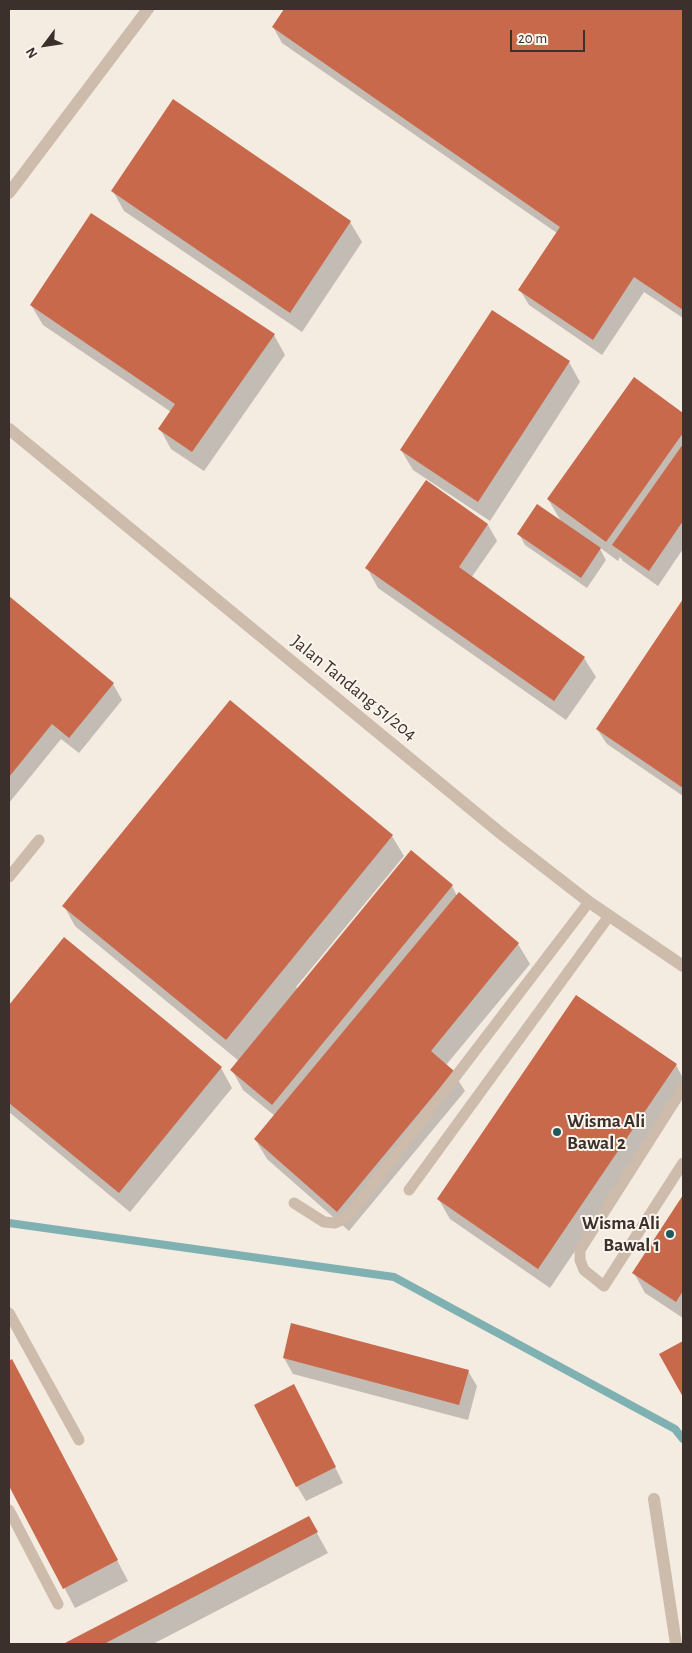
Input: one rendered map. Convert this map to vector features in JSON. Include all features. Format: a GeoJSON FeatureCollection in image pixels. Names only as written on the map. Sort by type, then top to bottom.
{"type":"FeatureCollection","features":[{"type":"Feature","properties":{"kind":"street"},"geometry":{"type":"LineString","coordinates":[[9,193],[148,9]]}},
{"type":"Feature","properties":{"kind":"street","name":"Jalan Tandang 51/204"},"geometry":{"type":"LineString","coordinates":[[9,429],[504,836],[589,902],[683,966]]}},
{"type":"Feature","properties":{"kind":"street"},"geometry":{"type":"LineString","coordinates":[[654,1499],[676,1644]]}},
{"type":"Feature","properties":{"kind":"lane"},"geometry":{"type":"LineString","coordinates":[[9,877],[39,840]]}},
{"type":"Feature","properties":{"kind":"lane"},"geometry":{"type":"LineString","coordinates":[[294,1203],[324,1222],[340,1221],[352,1212],[589,902]]}},
{"type":"Feature","properties":{"kind":"lane"},"geometry":{"type":"LineString","coordinates":[[409,1190],[609,916]]}},
{"type":"Feature","properties":{"kind":"lane"},"geometry":{"type":"LineString","coordinates":[[683,1088],[580,1250],[580,1260],[584,1270],[604,1286],[683,1163]]}},
{"type":"Feature","properties":{"kind":"lane"},"geometry":{"type":"LineString","coordinates":[[9,1313],[79,1440]]}},
{"type":"Feature","properties":{"kind":"lane"},"geometry":{"type":"LineString","coordinates":[[9,1510],[58,1604]]}},
{"type":"Feature","properties":{"kind":"building"},"geometry":{"type":"Polygon","coordinates":[[[284,9],[683,9],[683,310],[634,277],[593,340],[518,290],[560,227],[272,27],[284,9]]]}},
{"type":"Feature","properties":{"kind":"building"},"geometry":{"type":"Polygon","coordinates":[[[173,99],[351,221],[290,313],[111,191],[173,99]]]}},
{"type":"Feature","properties":{"kind":"building"},"geometry":{"type":"Polygon","coordinates":[[[91,213],[275,334],[192,452],[158,429],[175,404],[30,305],[91,213]]]}},
{"type":"Feature","properties":{"kind":"building"},"geometry":{"type":"Polygon","coordinates":[[[492,310],[570,361],[478,502],[400,450],[492,310]]]}},
{"type":"Feature","properties":{"kind":"building"},"geometry":{"type":"Polygon","coordinates":[[[634,377],[683,413],[683,433],[606,542],[547,499],[634,377]]]}},
{"type":"Feature","properties":{"kind":"building"},"geometry":{"type":"Polygon","coordinates":[[[683,444],[683,521],[649,571],[612,545],[683,444]]]}},
{"type":"Feature","properties":{"kind":"building"},"geometry":{"type":"Polygon","coordinates":[[[426,480],[488,524],[459,567],[585,657],[554,701],[365,568],[426,480]]]}},
{"type":"Feature","properties":{"kind":"building"},"geometry":{"type":"Polygon","coordinates":[[[537,504],[601,548],[581,578],[517,534],[537,504]]]}},
{"type":"Feature","properties":{"kind":"building"},"geometry":{"type":"Polygon","coordinates":[[[9,596],[114,683],[69,738],[52,724],[9,777],[9,596]]]}},
{"type":"Feature","properties":{"kind":"building"},"geometry":{"type":"Polygon","coordinates":[[[683,599],[683,788],[596,729],[683,599]]]}},
{"type":"Feature","properties":{"kind":"building"},"geometry":{"type":"Polygon","coordinates":[[[230,700],[393,835],[226,1040],[62,906],[230,700]]]}},
{"type":"Feature","properties":{"kind":"building"},"geometry":{"type":"Polygon","coordinates":[[[411,850],[453,885],[272,1105],[230,1070],[411,850]]]}},
{"type":"Feature","properties":{"kind":"building"},"geometry":{"type":"Polygon","coordinates":[[[459,892],[519,943],[431,1051],[454,1071],[337,1212],[254,1139],[459,892]]]}},
{"type":"Feature","properties":{"kind":"building"},"geometry":{"type":"Polygon","coordinates":[[[64,937],[222,1067],[119,1193],[9,1103],[9,1005],[64,937]]]}},
{"type":"Feature","properties":{"kind":"building","name":"Wisma Ali Bawal 2"},"geometry":{"type":"Polygon","coordinates":[[[576,995],[677,1064],[538,1269],[437,1199],[576,995]]]}},
{"type":"Feature","properties":{"kind":"building","name":"Wisma Ali Bawal 1"},"geometry":{"type":"Polygon","coordinates":[[[683,1195],[683,1291],[676,1302],[632,1273],[683,1195]]]}},
{"type":"Feature","properties":{"kind":"building"},"geometry":{"type":"Polygon","coordinates":[[[291,1323],[469,1370],[459,1405],[283,1358],[291,1323]]]}},
{"type":"Feature","properties":{"kind":"building"},"geometry":{"type":"Polygon","coordinates":[[[683,1341],[683,1397],[659,1354],[683,1341]]]}},
{"type":"Feature","properties":{"kind":"building"},"geometry":{"type":"Polygon","coordinates":[[[12,1359],[118,1560],[63,1589],[9,1486],[9,1361],[12,1359]]]}},
{"type":"Feature","properties":{"kind":"building"},"geometry":{"type":"Polygon","coordinates":[[[294,1384],[336,1467],[296,1487],[254,1405],[294,1384]]]}},
{"type":"Feature","properties":{"kind":"building"},"geometry":{"type":"Polygon","coordinates":[[[309,1516],[318,1532],[104,1644],[63,1644],[309,1516]]]}},
{"type":"Feature","properties":{"kind":"waterway"},"geometry":{"type":"LineString","coordinates":[[9,1223],[394,1277],[675,1429],[683,1439]]}},
{"type":"Feature","properties":{"kind":"place","name":"Wisma Ali Bawal 2"},"geometry":{"type":"Point","coordinates":[557,1132]}},
{"type":"Feature","properties":{"kind":"place","name":"Wisma Ali Bawal 1"},"geometry":{"type":"Point","coordinates":[670,1234]}}]}
